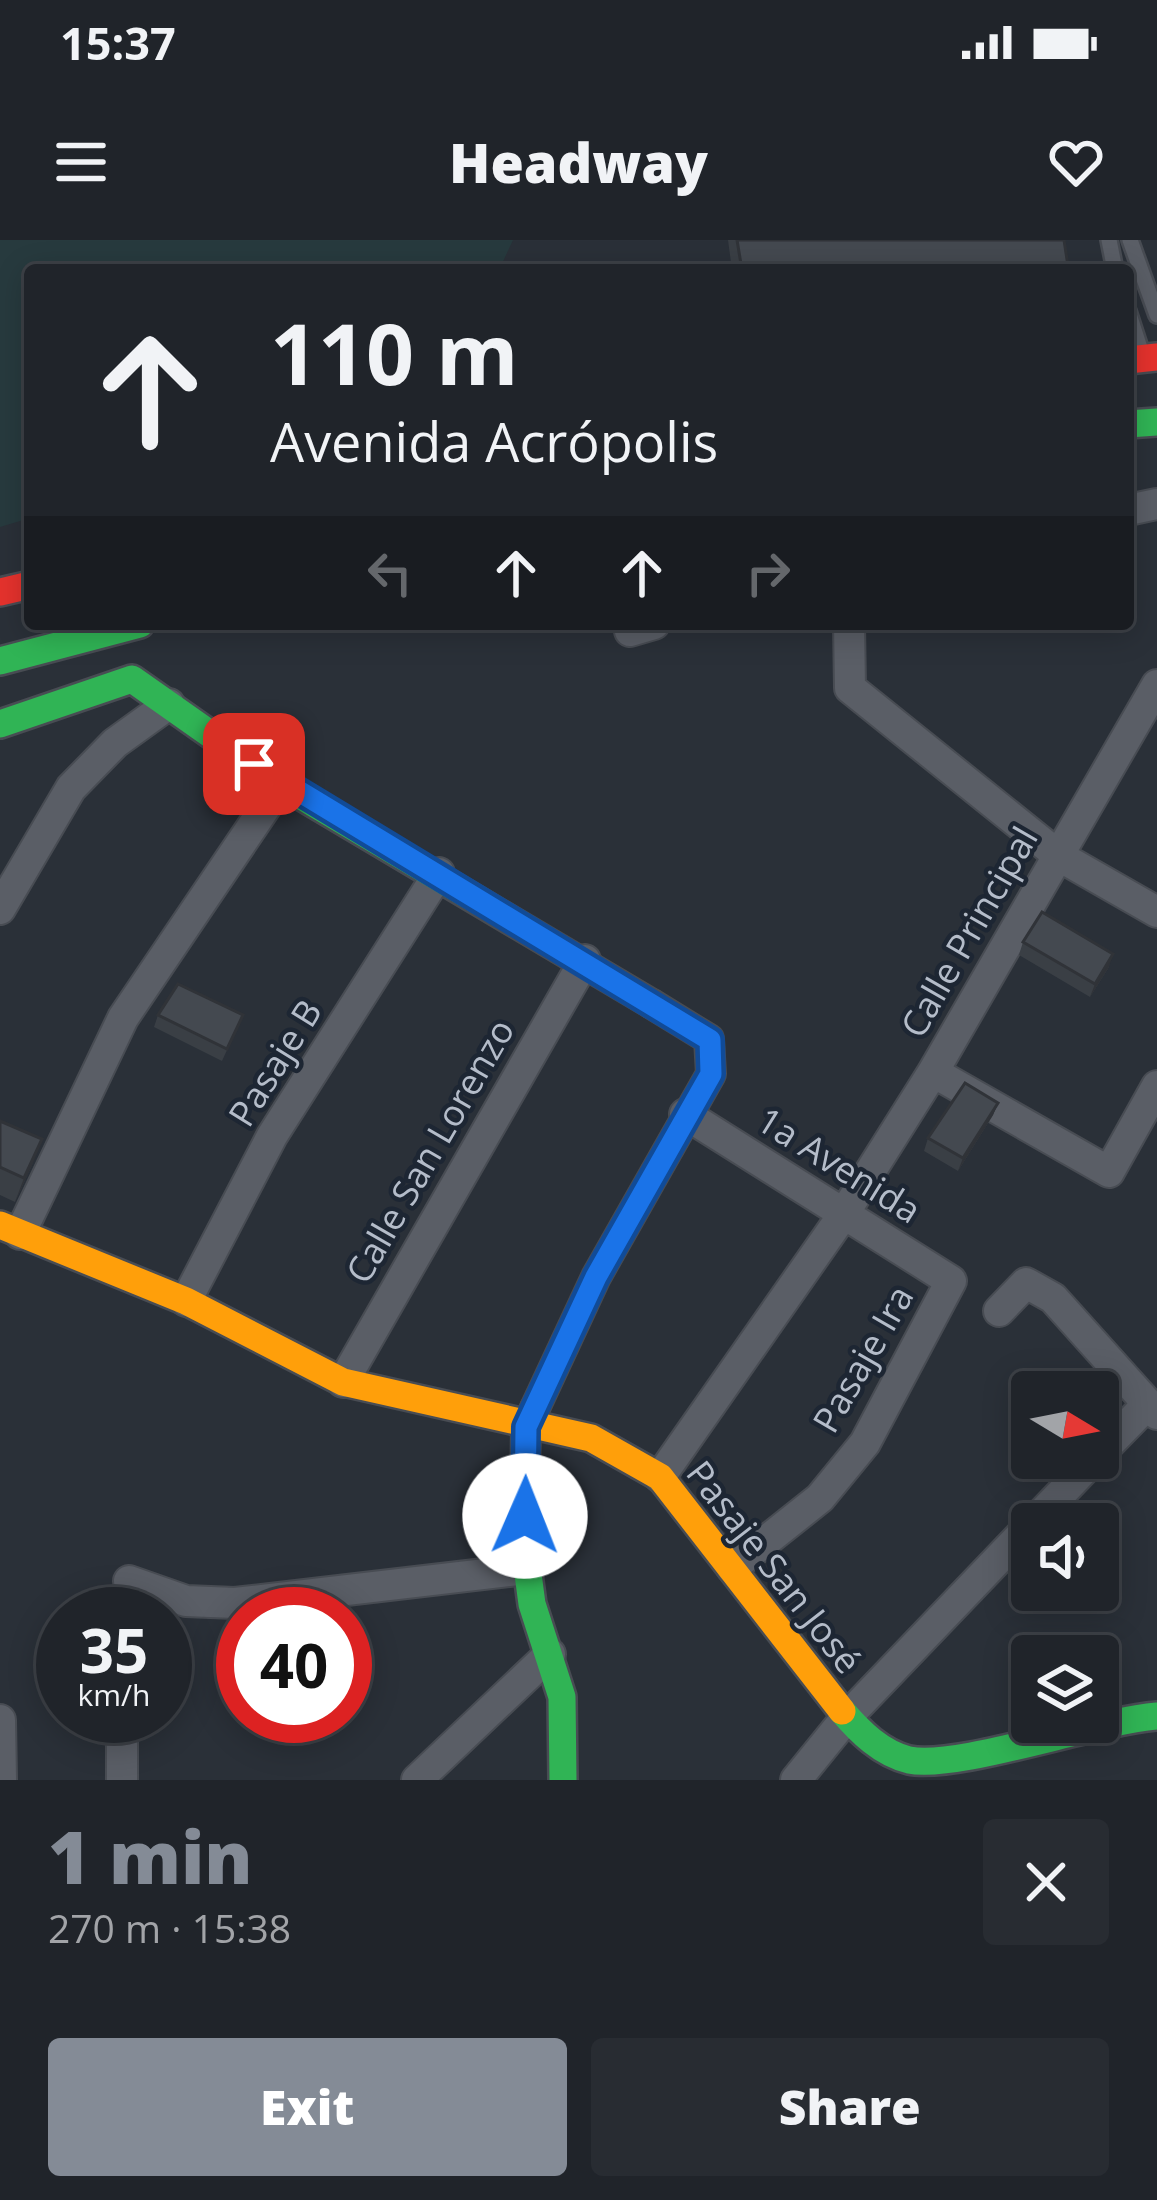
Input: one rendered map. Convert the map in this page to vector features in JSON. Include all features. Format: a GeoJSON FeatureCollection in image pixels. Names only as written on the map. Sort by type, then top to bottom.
{"type":"FeatureCollection","features":[{"type":"Feature","properties":{"kind":"main road"},"geometry":{"type":"LineString","coordinates":[[0,661],[117,630]]}},
{"type":"Feature","properties":{"kind":"main road"},"geometry":{"type":"LineString","coordinates":[[0,724],[132,679],[281,784],[585,959],[710,1040],[711,1074],[596,1277],[526,1427],[527,1570],[562,1697],[563,1780]]}},
{"type":"Feature","properties":{"kind":"main road","name":"Pasaje San José"},"geometry":{"type":"LineString","coordinates":[[10,1229],[185,1301],[343,1382],[591,1438],[660,1477],[847,1717],[872,1743],[910,1760],[947,1759],[1117,1719],[1157,1716]]}},
{"type":"Feature","properties":{"kind":"street"},"geometry":{"type":"LineString","coordinates":[[849,630],[850,688],[1059,856],[1157,913]]}},
{"type":"Feature","properties":{"kind":"street","name":"Calle Principal"},"geometry":{"type":"LineString","coordinates":[[843,1215],[934,1072],[1157,685]]}},
{"type":"Feature","properties":{"kind":"street"},"geometry":{"type":"LineString","coordinates":[[0,909],[71,788],[115,743],[169,704]]}},
{"type":"Feature","properties":{"kind":"street"},"geometry":{"type":"LineString","coordinates":[[10,1229],[123,1018],[281,784]]}},
{"type":"Feature","properties":{"kind":"street","name":"Pasaje B"},"geometry":{"type":"LineString","coordinates":[[185,1301],[272,1136],[439,872]]}},
{"type":"Feature","properties":{"kind":"street","name":"Calle San Lorenzo"},"geometry":{"type":"LineString","coordinates":[[343,1382],[585,959]]}},
{"type":"Feature","properties":{"kind":"street"},"geometry":{"type":"LineString","coordinates":[[934,1072],[1109,1172],[1157,1086]]}},
{"type":"Feature","properties":{"kind":"street","name":"1a Avenida"},"geometry":{"type":"LineString","coordinates":[[685,1114],[951,1281]]}},
{"type":"Feature","properties":{"kind":"street"},"geometry":{"type":"LineString","coordinates":[[660,1477],[843,1215]]}},
{"type":"Feature","properties":{"kind":"street","name":"Pasaje Ira"},"geometry":{"type":"LineString","coordinates":[[732,1568],[820,1498],[865,1443],[951,1281]]}},
{"type":"Feature","properties":{"kind":"street"},"geometry":{"type":"LineString","coordinates":[[1000,1311],[1026,1283],[1052,1298],[1151,1410],[1119,1438]]}},
{"type":"Feature","properties":{"kind":"street"},"geometry":{"type":"LineString","coordinates":[[796,1780],[847,1717],[1076,1479]]}},
{"type":"Feature","properties":{"kind":"street"},"geometry":{"type":"LineString","coordinates":[[129,1581],[186,1601],[235,1604],[527,1570]]}},
{"type":"Feature","properties":{"kind":"street"},"geometry":{"type":"LineString","coordinates":[[417,1780],[550,1654]]}},
{"type":"Feature","properties":{"kind":"street"},"geometry":{"type":"LineString","coordinates":[[0,1720],[1,1780]]}},
{"type":"Feature","properties":{"kind":"street"},"geometry":{"type":"LineString","coordinates":[[122,1743],[122,1780]]}},
{"type":"Feature","properties":{"kind":"lane"},"geometry":{"type":"LineString","coordinates":[[1130,240],[1157,315]]}},
{"type":"Feature","properties":{"kind":"lane"},"geometry":{"type":"LineString","coordinates":[[1134,330],[1143,359]]}},
{"type":"Feature","properties":{"kind":"green space"},"geometry":{"type":"Polygon","coordinates":[[[0,240],[513,240],[502,264],[24,264],[24,520],[0,527],[0,240]]]}},
{"type":"Feature","properties":{"kind":"building"},"geometry":{"type":"Polygon","coordinates":[[[737,240],[1064,240],[1068,264],[741,264],[737,240]]]}},
{"type":"Feature","properties":{"kind":"building"},"geometry":{"type":"Polygon","coordinates":[[[1042,912],[1113,954],[1095,984],[1023,942],[1042,912]]]}},
{"type":"Feature","properties":{"kind":"building"},"geometry":{"type":"Polygon","coordinates":[[[178,984],[243,1015],[227,1049],[158,1015],[178,984]]]}},
{"type":"Feature","properties":{"kind":"building"},"geometry":{"type":"Polygon","coordinates":[[[965,1083],[998,1103],[963,1158],[928,1138],[965,1083]]]}},
{"type":"Feature","properties":{"kind":"building"},"geometry":{"type":"Polygon","coordinates":[[[0,1121],[42,1139],[24,1178],[0,1167],[0,1121]]]}},
{"type":"Feature","properties":{"kind":"traffic: fast"},"geometry":{"type":"LineString","coordinates":[[1134,424],[1157,422]]}},
{"type":"Feature","properties":{"kind":"traffic: fast"},"geometry":{"type":"LineString","coordinates":[[0,661],[117,630]]}},
{"type":"Feature","properties":{"kind":"traffic: fast"},"geometry":{"type":"LineString","coordinates":[[0,724],[132,679],[281,784],[652,1004]]}},
{"type":"Feature","properties":{"kind":"traffic: fast"},"geometry":{"type":"LineString","coordinates":[[535,1408],[526,1427],[524,1544],[532,1604],[562,1697],[563,1780]]}},
{"type":"Feature","properties":{"kind":"traffic: fast"},"geometry":{"type":"LineString","coordinates":[[842,1711],[880,1747],[909,1760],[931,1761],[1157,1716]]}},
{"type":"Feature","properties":{"kind":"traffic: slow"},"geometry":{"type":"LineString","coordinates":[[0,1225],[186,1301],[343,1382],[591,1438],[660,1477],[842,1711]]}},
{"type":"Feature","properties":{"kind":"traffic: jam"},"geometry":{"type":"LineString","coordinates":[[1134,359],[1157,357]]}},
{"type":"Feature","properties":{"kind":"traffic: jam"},"geometry":{"type":"LineString","coordinates":[[0,592],[24,586]]}},
{"type":"Feature","properties":{"kind":"traffic: jam"},"geometry":{"type":"LineString","coordinates":[[535,1408],[596,1277],[711,1074],[709,1039],[652,1004]]}},
{"type":"Feature","properties":{"kind":"route"},"geometry":{"type":"LineString","coordinates":[[254,764],[585,959],[710,1040],[711,1074],[596,1277],[526,1427],[525,1516]]}}]}
